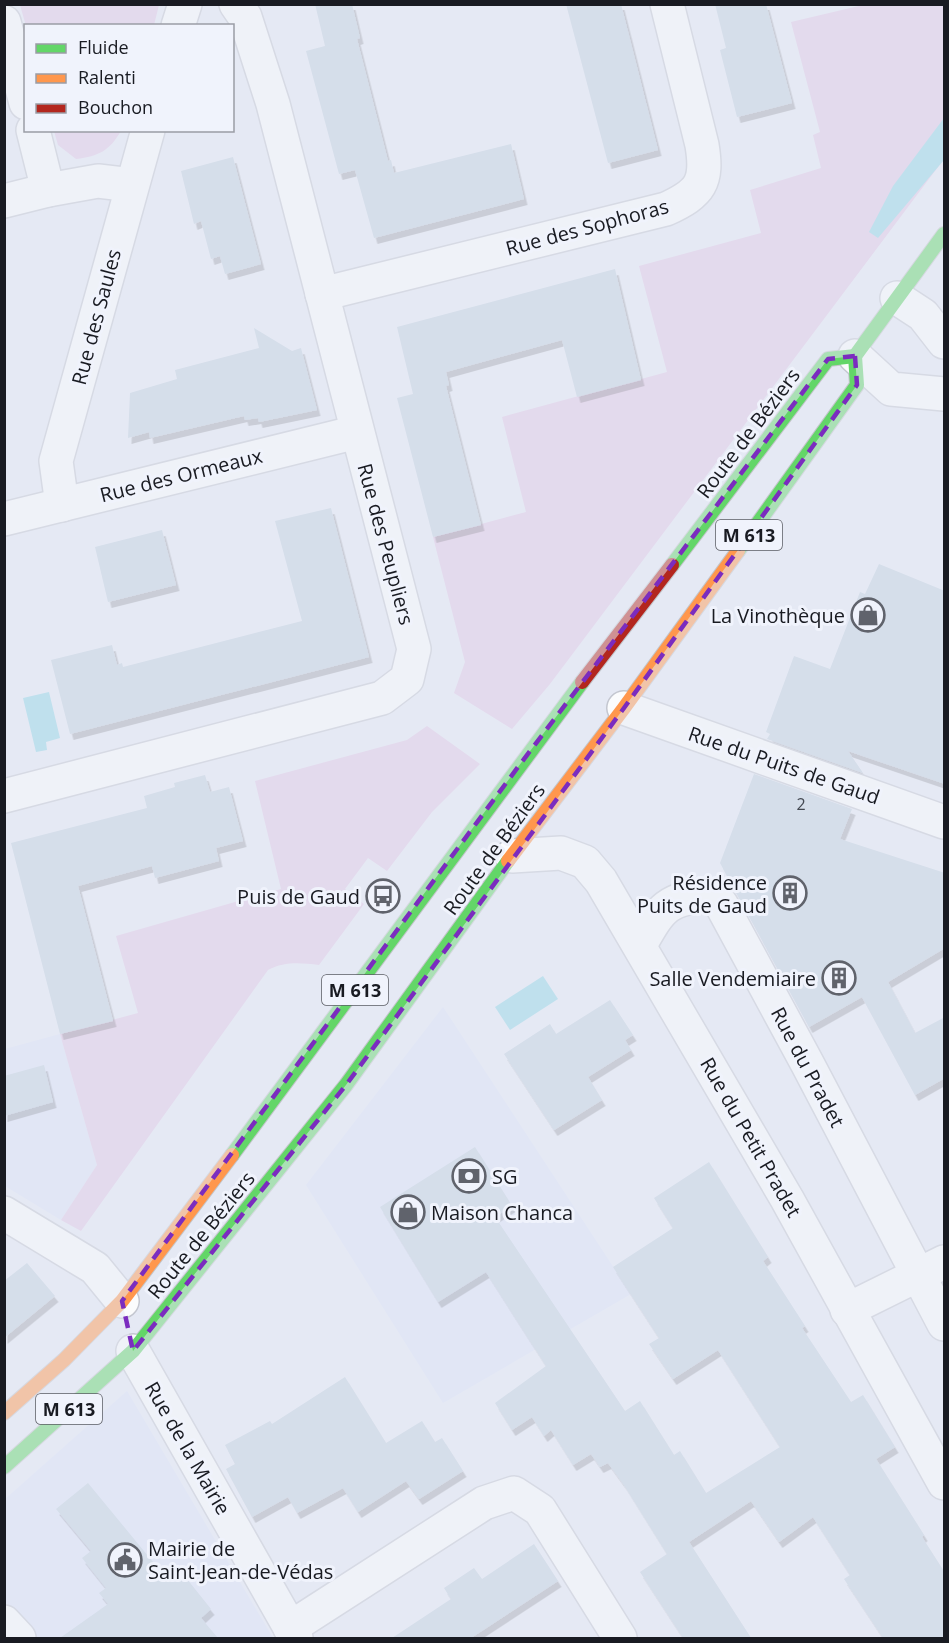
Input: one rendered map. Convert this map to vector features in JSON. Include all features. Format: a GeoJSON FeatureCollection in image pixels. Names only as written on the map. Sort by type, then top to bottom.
{"type":"FeatureCollection","features":[{"type":"Feature","properties":{"kind":"main road"},"geometry":{"type":"LineString","coordinates":[[855,356],[945,234]]}},
{"type":"Feature","properties":{"kind":"main road","name":"Route de Béziers"},"geometry":{"type":"LineString","coordinates":[[855,356],[857,385],[620,705],[346,1085],[127,1326],[349,998],[520,763],[590,681],[828,359],[855,356]]}},
{"type":"Feature","properties":{"kind":"main road","name":"M 613"},"geometry":{"type":"LineString","coordinates":[[4,1413],[64,1360],[127,1326]]}},
{"type":"Feature","properties":{"kind":"main road","name":"M 613"},"geometry":{"type":"LineString","coordinates":[[4,1467],[127,1326]]}},
{"type":"Feature","properties":{"kind":"street"},"geometry":{"type":"LineString","coordinates":[[179,24],[184,4]]}},
{"type":"Feature","properties":{"kind":"street","name":"Rue des Peupliers"},"geometry":{"type":"LineString","coordinates":[[4,796],[382,698],[407,679],[414,649],[273,104],[245,17],[237,4]]}},
{"type":"Feature","properties":{"kind":"street","name":"Rue des Sophoras"},"geometry":{"type":"LineString","coordinates":[[322,294],[666,209],[684,201],[701,185],[705,166],[702,145],[667,4]]}},
{"type":"Feature","properties":{"kind":"street"},"geometry":{"type":"LineString","coordinates":[[4,22],[24,96]]}},
{"type":"Feature","properties":{"kind":"street"},"geometry":{"type":"LineString","coordinates":[[34,132],[48,190]]}},
{"type":"Feature","properties":{"kind":"street","name":"Rue des Saules"},"geometry":{"type":"LineString","coordinates":[[62,505],[56,461],[147,132]]}},
{"type":"Feature","properties":{"kind":"street"},"geometry":{"type":"LineString","coordinates":[[4,201],[98,181],[132,185]]}},
{"type":"Feature","properties":{"kind":"street"},"geometry":{"type":"LineString","coordinates":[[897,298],[923,315],[945,342]]}},
{"type":"Feature","properties":{"kind":"street"},"geometry":{"type":"LineString","coordinates":[[855,356],[891,389],[945,394]]}},
{"type":"Feature","properties":{"kind":"street","name":"Rue des Ormeaux"},"geometry":{"type":"LineString","coordinates":[[4,519],[357,432]]}},
{"type":"Feature","properties":{"kind":"street","name":"Rue du Puits de Gaud"},"geometry":{"type":"LineString","coordinates":[[620,705],[945,822]]}},
{"type":"Feature","properties":{"kind":"street","name":"Rue du Petit Pradet"},"geometry":{"type":"LineString","coordinates":[[512,856],[561,853],[585,862],[601,881],[788,1199],[847,1310],[945,1483]]}},
{"type":"Feature","properties":{"kind":"street","name":"Rue du Pradet"},"geometry":{"type":"LineString","coordinates":[[640,945],[653,921],[664,908],[676,901],[692,896],[710,896],[720,904],[807,1064],[931,1269],[945,1324]]}},
{"type":"Feature","properties":{"kind":"street","name":"Rue de la Mairie"},"geometry":{"type":"LineString","coordinates":[[4,1213],[95,1268],[293,1633]]}},
{"type":"Feature","properties":{"kind":"street"},"geometry":{"type":"LineString","coordinates":[[847,1310],[931,1269]]}},
{"type":"Feature","properties":{"kind":"street"},"geometry":{"type":"LineString","coordinates":[[293,1633],[484,1503],[514,1493],[540,1510],[620,1638]]}},
{"type":"Feature","properties":{"kind":"street"},"geometry":{"type":"LineString","coordinates":[[4,1622],[19,1638]]}},
{"type":"Feature","properties":{"kind":"highlighted area"},"geometry":{"type":"Polygon","coordinates":[[[855,356],[857,385],[624,708],[346,1085],[133,1351],[122,1301],[521,763],[828,359],[855,356]]]}},
{"type":"Feature","properties":{"kind":"shaded area"},"geometry":{"type":"Polygon","coordinates":[[[20,4],[159,5],[154,24],[25,24],[20,4]]]}},
{"type":"Feature","properties":{"kind":"shaded area"},"geometry":{"type":"Polygon","coordinates":[[[863,5],[944,5],[944,159],[550,684],[512,729],[454,693],[465,662],[433,537],[526,512],[502,417],[667,372],[639,266],[761,233],[750,190],[821,168],[813,135],[820,132],[791,22],[863,5]]]}},
{"type":"Feature","properties":{"kind":"shaded area"},"geometry":{"type":"Polygon","coordinates":[[[55,132],[120,132],[108,148],[91,156],[76,159],[58,145],[55,132]]]}},
{"type":"Feature","properties":{"kind":"shaded area"},"geometry":{"type":"Polygon","coordinates":[[[427,726],[480,764],[432,812],[387,871],[368,858],[345,889],[364,904],[319,965],[287,964],[268,970],[81,1231],[61,1220],[97,1165],[60,1034],[138,1013],[116,936],[281,889],[255,781],[407,740],[427,726]]]}},
{"type":"Feature","properties":{"kind":"shaded area"},"geometry":{"type":"Polygon","coordinates":[[[443,1007],[631,1294],[443,1403],[306,1185],[443,1007]]]}},
{"type":"Feature","properties":{"kind":"shaded area"},"geometry":{"type":"Polygon","coordinates":[[[60,1034],[97,1165],[61,1220],[5,1186],[5,1049],[60,1034]]]}},
{"type":"Feature","properties":{"kind":"shaded area"},"geometry":{"type":"Polygon","coordinates":[[[127,1391],[273,1638],[37,1638],[5,1602],[4,1500],[127,1391]]]}},
{"type":"Feature","properties":{"kind":"water"},"geometry":{"type":"Polygon","coordinates":[[[944,118],[944,160],[878,238],[869,232],[893,186],[944,118]]]}},
{"type":"Feature","properties":{"kind":"water"},"geometry":{"type":"Polygon","coordinates":[[[49,692],[60,738],[46,742],[47,750],[36,752],[23,698],[49,692]]]}},
{"type":"Feature","properties":{"kind":"water"},"geometry":{"type":"Polygon","coordinates":[[[543,976],[558,999],[510,1030],[495,1007],[543,976]]]}},
{"type":"Feature","properties":{"kind":"building"},"geometry":{"type":"Polygon","coordinates":[[[315,4],[352,4],[360,38],[357,39],[388,161],[391,160],[394,173],[511,144],[524,199],[374,238],[355,170],[339,174],[306,51],[325,46],[315,4]]]}},
{"type":"Feature","properties":{"kind":"building"},"geometry":{"type":"Polygon","coordinates":[[[566,4],[621,4],[658,150],[608,163],[566,4]]]}},
{"type":"Feature","properties":{"kind":"building"},"geometry":{"type":"Polygon","coordinates":[[[715,4],[766,4],[792,103],[737,117],[720,50],[726,48],[715,4]]]}},
{"type":"Feature","properties":{"kind":"building"},"geometry":{"type":"Polygon","coordinates":[[[233,157],[261,264],[225,274],[220,256],[211,259],[201,221],[194,224],[181,171],[233,157]]]}},
{"type":"Feature","properties":{"kind":"building"},"geometry":{"type":"Polygon","coordinates":[[[615,269],[641,380],[577,397],[562,340],[446,372],[449,385],[446,386],[481,525],[433,537],[397,398],[413,394],[397,327],[615,269]]]}},
{"type":"Feature","properties":{"kind":"building"},"geometry":{"type":"Polygon","coordinates":[[[254,328],[292,351],[301,348],[317,410],[259,422],[258,418],[245,420],[244,416],[150,438],[149,432],[128,438],[130,393],[177,379],[175,370],[259,348],[254,328]]]}},
{"type":"Feature","properties":{"kind":"building"},"geometry":{"type":"Polygon","coordinates":[[[331,508],[369,657],[70,734],[51,660],[112,645],[117,665],[122,663],[123,667],[302,621],[275,521],[331,508]]]}},
{"type":"Feature","properties":{"kind":"building"},"geometry":{"type":"Polygon","coordinates":[[[162,530],[176,585],[108,602],[95,547],[162,530]]]}},
{"type":"Feature","properties":{"kind":"building"},"geometry":{"type":"Polygon","coordinates":[[[879,564],[945,591],[945,784],[848,751],[863,773],[767,739],[770,734],[766,732],[794,656],[830,669],[860,592],[865,594],[879,564]]]}},
{"type":"Feature","properties":{"kind":"building"},"geometry":{"type":"Polygon","coordinates":[[[754,774],[852,809],[840,839],[945,873],[945,948],[888,982],[915,1033],[945,1017],[945,1078],[915,1095],[862,997],[809,1027],[720,863],[754,774]]]}},
{"type":"Feature","properties":{"kind":"building"},"geometry":{"type":"Polygon","coordinates":[[[205,775],[210,792],[229,787],[243,841],[216,848],[219,861],[155,878],[152,866],[78,886],[113,1021],[60,1034],[11,843],[147,808],[144,796],[175,787],[174,783],[205,775]]]}},
{"type":"Feature","properties":{"kind":"building"},"geometry":{"type":"Polygon","coordinates":[[[610,1000],[633,1035],[625,1040],[631,1050],[588,1077],[602,1100],[554,1130],[504,1054],[550,1024],[556,1034],[610,1000]]]}},
{"type":"Feature","properties":{"kind":"building"},"geometry":{"type":"Polygon","coordinates":[[[44,1065],[53,1102],[4,1116],[4,1076],[44,1065]]]}},
{"type":"Feature","properties":{"kind":"building"},"geometry":{"type":"Polygon","coordinates":[[[475,1147],[512,1206],[495,1217],[625,1411],[640,1401],[674,1455],[680,1451],[706,1493],[780,1447],[718,1350],[673,1379],[649,1344],[659,1338],[613,1267],[673,1228],[654,1198],[709,1162],[768,1257],[763,1261],[805,1326],[802,1328],[851,1402],[863,1395],[895,1447],[876,1459],[945,1573],[945,1638],[883,1638],[844,1579],[850,1575],[813,1517],[779,1542],[751,1501],[689,1542],[751,1638],[683,1638],[640,1572],[667,1554],[608,1463],[600,1467],[591,1454],[573,1465],[551,1430],[544,1436],[532,1417],[512,1430],[495,1403],[546,1366],[486,1272],[438,1302],[380,1207],[475,1147]]]}},
{"type":"Feature","properties":{"kind":"building"},"geometry":{"type":"Polygon","coordinates":[[[27,1263],[55,1296],[4,1338],[4,1281],[27,1263]]]}},
{"type":"Feature","properties":{"kind":"building"},"geometry":{"type":"Polygon","coordinates":[[[345,1377],[386,1443],[422,1421],[435,1442],[442,1438],[463,1471],[419,1499],[406,1481],[358,1512],[343,1488],[297,1513],[288,1497],[252,1517],[226,1469],[235,1464],[225,1445],[270,1421],[272,1424],[345,1377]]]}},
{"type":"Feature","properties":{"kind":"building","name":"Mairie de Saint-Jean-de-Védas"},"geometry":{"type":"Polygon","coordinates":[[[88,1483],[167,1579],[179,1569],[211,1609],[201,1618],[218,1638],[60,1638],[108,1604],[99,1593],[106,1588],[82,1558],[91,1551],[56,1509],[88,1483]]]}},
{"type":"Feature","properties":{"kind":"building"},"geometry":{"type":"Polygon","coordinates":[[[534,1544],[558,1581],[471,1638],[392,1638],[451,1599],[444,1588],[474,1568],[482,1579],[534,1544]]]}},
{"type":"Feature","properties":{"kind":"traffic: fast"},"geometry":{"type":"LineString","coordinates":[[738,551],[857,385],[855,356],[944,234]]}},
{"type":"Feature","properties":{"kind":"traffic: fast"},"geometry":{"type":"LineString","coordinates":[[672,565],[828,359],[855,356]]}},
{"type":"Feature","properties":{"kind":"traffic: fast"},"geometry":{"type":"LineString","coordinates":[[232,1155],[582,682]]}},
{"type":"Feature","properties":{"kind":"traffic: fast"},"geometry":{"type":"LineString","coordinates":[[4,1467],[133,1351],[346,1085],[508,861]]}},
{"type":"Feature","properties":{"kind":"traffic: slow"},"geometry":{"type":"LineString","coordinates":[[508,861],[624,708],[738,551]]}},
{"type":"Feature","properties":{"kind":"traffic: slow"},"geometry":{"type":"LineString","coordinates":[[4,1413],[64,1360],[122,1301],[232,1155]]}},
{"type":"Feature","properties":{"kind":"traffic: jam"},"geometry":{"type":"LineString","coordinates":[[582,682],[672,565]]}},
{"type":"Feature","properties":{"kind":"place","name":"La Vinothèque"},"geometry":{"type":"Point","coordinates":[868,615]}},
{"type":"Feature","properties":{"kind":"place","name":"Résidence Puits de Gaud"},"geometry":{"type":"Point","coordinates":[790,893]}},
{"type":"Feature","properties":{"kind":"place","name":"Puis de Gaud"},"geometry":{"type":"Point","coordinates":[383,896]}},
{"type":"Feature","properties":{"kind":"place","name":"Salle Vendemiaire"},"geometry":{"type":"Point","coordinates":[839,978]}},
{"type":"Feature","properties":{"kind":"place","name":"SG"},"geometry":{"type":"Point","coordinates":[469,1176]}},
{"type":"Feature","properties":{"kind":"place","name":"Maison Chanca"},"geometry":{"type":"Point","coordinates":[408,1212]}},
{"type":"Feature","properties":{"kind":"place","name":"Mairie de Saint-Jean-de-Védas"},"geometry":{"type":"Point","coordinates":[125,1560]}}]}
